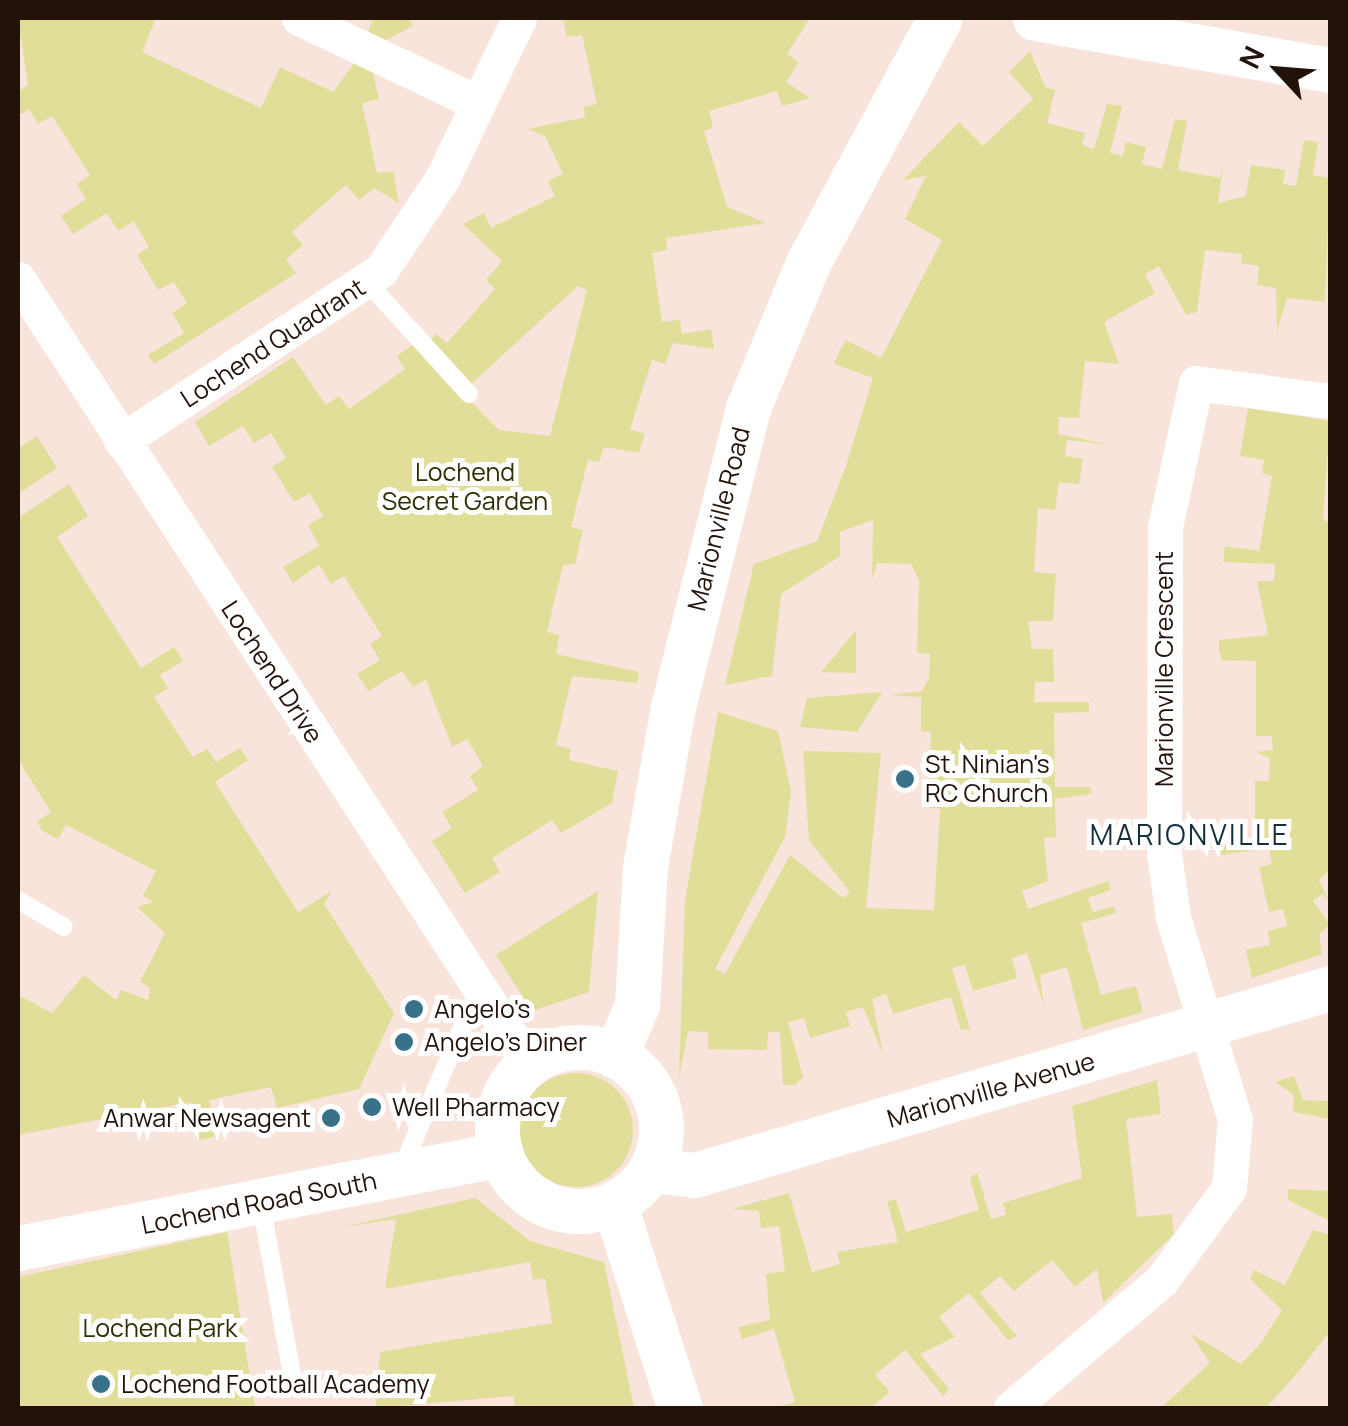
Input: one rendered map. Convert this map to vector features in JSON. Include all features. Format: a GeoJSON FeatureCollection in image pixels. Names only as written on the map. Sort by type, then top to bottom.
{"type":"FeatureCollection","features":[{"type":"Feature","properties":{"kind":"street"},"geometry":{"type":"LineString","coordinates":[[299,18],[478,102]]}},
{"type":"Feature","properties":{"kind":"street","name":"Lochend Quadrant"},"geometry":{"type":"LineString","coordinates":[[122,441],[368,283],[414,230],[520,18]]}},
{"type":"Feature","properties":{"kind":"street","name":"Marionville Road"},"geometry":{"type":"LineString","coordinates":[[616,1056],[637,1004],[645,867],[673,707],[748,408],[808,263],[940,18]]}},
{"type":"Feature","properties":{"kind":"street"},"geometry":{"type":"LineString","coordinates":[[1035,18],[1330,70]]}},
{"type":"Feature","properties":{"kind":"street","name":"Lochend Drive"},"geometry":{"type":"LineString","coordinates":[[18,278],[530,1064]]}},
{"type":"Feature","properties":{"kind":"street","name":"Marionville Crescent"},"geometry":{"type":"LineString","coordinates":[[1208,1028],[1164,854],[1160,598],[1170,495],[1196,382],[1330,401]]}},
{"type":"Feature","properties":{"kind":"street","name":"Marionville Avenue"},"geometry":{"type":"LineString","coordinates":[[650,1170],[695,1175],[1208,1028],[1330,988]]}},
{"type":"Feature","properties":{"kind":"street"},"geometry":{"type":"LineString","coordinates":[[1011,1408],[1150,1292],[1220,1209],[1236,1129],[1208,1028]]}},
{"type":"Feature","properties":{"kind":"street"},"geometry":{"type":"LineString","coordinates":[[571,1048],[616,1056],[644,1080],[660,1114],[650,1170],[614,1203],[546,1205],[500,1154],[501,1105],[530,1064],[571,1048]]}},
{"type":"Feature","properties":{"kind":"street","name":"Lochend Road South"},"geometry":{"type":"LineString","coordinates":[[18,1248],[398,1178],[500,1154]]}},
{"type":"Feature","properties":{"kind":"street"},"geometry":{"type":"LineString","coordinates":[[614,1203],[680,1408]]}},
{"type":"Feature","properties":{"kind":"lane"},"geometry":{"type":"LineString","coordinates":[[368,283],[469,394]]}},
{"type":"Feature","properties":{"kind":"lane"},"geometry":{"type":"LineString","coordinates":[[18,900],[64,926]]}},
{"type":"Feature","properties":{"kind":"lane"},"geometry":{"type":"LineString","coordinates":[[398,1178],[480,986]]}},
{"type":"Feature","properties":{"kind":"lane"},"geometry":{"type":"LineString","coordinates":[[261,1203],[293,1380]]}},
{"type":"Feature","properties":{"kind":"green space"},"geometry":{"type":"Polygon","coordinates":[[[18,18],[156,18],[142,52],[261,108],[280,67],[333,92],[355,62],[372,69],[379,99],[362,103],[377,173],[393,171],[399,203],[374,188],[359,200],[346,185],[292,232],[303,245],[286,259],[296,273],[154,364],[148,355],[184,333],[172,313],[187,303],[174,282],[158,290],[137,255],[149,247],[134,221],[118,231],[107,213],[73,234],[61,216],[86,199],[77,184],[90,175],[52,116],[38,124],[29,109],[18,116],[18,92],[28,85],[18,18]]]}},
{"type":"Feature","properties":{"kind":"green space"},"geometry":{"type":"Polygon","coordinates":[[[374,18],[409,18],[413,26],[386,40],[368,32],[374,18]]]}},
{"type":"Feature","properties":{"kind":"green space","name":"Lochend Secret Garden"},"geometry":{"type":"Polygon","coordinates":[[[563,18],[810,18],[787,54],[799,62],[786,82],[810,98],[782,106],[777,91],[709,111],[713,128],[704,131],[727,207],[766,223],[666,238],[667,250],[652,253],[662,322],[680,320],[682,334],[711,329],[714,349],[673,343],[665,364],[652,360],[630,429],[645,434],[639,453],[604,447],[599,462],[588,460],[571,527],[583,530],[575,564],[563,565],[547,632],[559,635],[556,654],[639,672],[637,683],[572,676],[556,745],[571,749],[569,760],[618,771],[612,803],[561,833],[552,820],[492,858],[500,872],[465,893],[432,841],[452,828],[442,812],[478,790],[470,776],[483,766],[467,739],[452,747],[426,680],[413,687],[402,671],[368,691],[357,674],[380,660],[370,644],[382,636],[344,576],[331,584],[319,565],[293,583],[283,567],[319,546],[308,525],[323,516],[310,493],[294,502],[272,467],[286,458],[271,433],[254,443],[243,426],[209,446],[195,422],[293,357],[326,405],[339,396],[349,409],[405,369],[397,356],[414,344],[499,430],[550,436],[587,290],[578,286],[468,387],[428,343],[436,334],[447,343],[495,289],[486,280],[502,261],[463,224],[484,213],[491,228],[555,196],[548,181],[563,174],[545,136],[528,129],[585,117],[584,107],[597,104],[582,35],[567,37],[563,18]]]}},
{"type":"Feature","properties":{"kind":"green space"},"geometry":{"type":"Polygon","coordinates":[[[1030,51],[1045,87],[1055,90],[1047,123],[1085,133],[1082,145],[1094,149],[1107,104],[1122,106],[1110,153],[1123,156],[1126,142],[1146,147],[1142,164],[1162,169],[1175,119],[1187,121],[1178,170],[1220,178],[1224,162],[1218,203],[1246,196],[1251,165],[1285,170],[1283,184],[1296,186],[1304,140],[1318,142],[1313,175],[1330,178],[1325,302],[1287,298],[1277,331],[1276,288],[1257,285],[1259,266],[1241,263],[1242,254],[1205,250],[1197,312],[1186,315],[1159,266],[1145,274],[1155,293],[1104,322],[1119,364],[1085,361],[1079,418],[1059,417],[1058,434],[1111,445],[1067,440],[1065,456],[1083,459],[1079,484],[1059,482],[1055,510],[1038,508],[1034,572],[1056,574],[1053,621],[1028,621],[1032,649],[1053,649],[1054,682],[1035,682],[1034,702],[1089,702],[1089,712],[1054,713],[1055,787],[1091,787],[1091,794],[1055,799],[1056,837],[1044,838],[1048,881],[1022,891],[1028,909],[1108,881],[1111,890],[1088,898],[1093,912],[1114,906],[1116,913],[1081,923],[1101,995],[1136,986],[1143,1012],[1083,1030],[1067,967],[1040,975],[1044,1007],[1027,953],[1012,958],[1017,978],[973,991],[965,965],[952,968],[970,1029],[961,1030],[951,997],[893,1014],[886,994],[872,999],[883,1054],[863,1007],[846,1012],[850,1026],[810,1038],[804,1018],[788,1022],[803,1077],[795,1085],[783,1085],[780,1032],[768,1032],[767,1050],[708,1049],[708,1032],[688,1031],[679,1078],[685,900],[718,712],[778,731],[791,792],[785,837],[715,969],[725,974],[790,855],[843,898],[850,892],[809,840],[803,751],[881,753],[866,908],[934,910],[940,809],[929,808],[931,732],[921,731],[921,697],[889,695],[922,691],[929,678],[930,654],[917,653],[919,580],[911,564],[877,563],[872,579],[873,520],[840,532],[840,556],[781,594],[772,676],[725,685],[754,564],[817,541],[846,466],[873,378],[834,364],[839,352],[846,340],[881,358],[942,240],[905,219],[926,176],[903,180],[959,122],[983,146],[1033,99],[1009,72],[1030,51]]]}},
{"type":"Feature","properties":{"kind":"green space"},"geometry":{"type":"Polygon","coordinates":[[[1248,408],[1330,421],[1323,520],[1330,522],[1330,870],[1319,880],[1330,904],[1323,894],[1313,901],[1330,925],[1319,934],[1322,954],[1252,978],[1246,950],[1270,945],[1268,931],[1287,926],[1283,909],[1269,912],[1259,867],[1272,864],[1269,848],[1221,855],[1221,843],[1255,843],[1255,781],[1269,781],[1270,758],[1256,752],[1273,750],[1272,736],[1256,736],[1256,661],[1222,660],[1219,651],[1219,640],[1268,635],[1257,581],[1274,581],[1275,564],[1223,562],[1225,546],[1259,551],[1272,476],[1262,473],[1264,460],[1240,456],[1248,408]]]}},
{"type":"Feature","properties":{"kind":"green space"},"geometry":{"type":"Polygon","coordinates":[[[37,436],[57,468],[18,494],[18,448],[37,436]]]}},
{"type":"Feature","properties":{"kind":"green space"},"geometry":{"type":"Polygon","coordinates":[[[69,484],[88,516],[57,537],[141,668],[174,647],[183,661],[160,675],[168,688],[154,697],[193,757],[207,749],[216,762],[240,748],[248,760],[215,782],[298,912],[332,891],[324,904],[394,1013],[359,1089],[277,1108],[271,1087],[209,1100],[215,1137],[199,1140],[191,1102],[18,1135],[18,995],[52,1013],[84,975],[116,1000],[121,990],[148,1000],[150,988],[140,982],[165,933],[137,907],[153,902],[143,896],[156,871],[66,825],[58,839],[41,830],[38,821],[51,812],[18,759],[18,518],[69,484]]]}},
{"type":"Feature","properties":{"kind":"green space"},"geometry":{"type":"Polygon","coordinates":[[[856,630],[856,673],[821,672],[856,630]]]}},
{"type":"Feature","properties":{"kind":"green space"},"geometry":{"type":"Polygon","coordinates":[[[882,692],[857,732],[800,727],[807,698],[882,692]]]}},
{"type":"Feature","properties":{"kind":"green space"},"geometry":{"type":"Polygon","coordinates":[[[598,891],[589,992],[532,1011],[496,955],[598,891]]]}},
{"type":"Feature","properties":{"kind":"green space"},"geometry":{"type":"Polygon","coordinates":[[[576,1073],[598,1077],[616,1090],[629,1108],[633,1130],[629,1152],[616,1170],[598,1183],[576,1187],[554,1183],[536,1170],[523,1152],[519,1130],[523,1108],[536,1090],[554,1077],[576,1073]]]}},
{"type":"Feature","properties":{"kind":"green space"},"geometry":{"type":"Polygon","coordinates":[[[1294,1076],[1303,1100],[1330,1101],[1330,1119],[1293,1112],[1294,1095],[1275,1082],[1294,1076]]]}},
{"type":"Feature","properties":{"kind":"green space"},"geometry":{"type":"Polygon","coordinates":[[[1157,1080],[1161,1114],[1126,1119],[1137,1217],[1172,1214],[1174,1234],[1103,1303],[1097,1269],[1075,1287],[1052,1260],[1014,1291],[1000,1276],[980,1293],[1017,1336],[1008,1340],[969,1293],[939,1317],[955,1337],[920,1354],[949,1389],[943,1396],[905,1350],[875,1375],[890,1392],[870,1408],[775,1408],[795,1402],[774,1329],[742,1339],[738,1327],[770,1320],[766,1274],[785,1271],[779,1226],[761,1228],[759,1211],[732,1209],[789,1193],[812,1272],[840,1264],[837,1252],[898,1242],[887,1201],[896,1200],[906,1232],[979,1210],[970,1178],[977,1173],[991,1219],[1006,1215],[1003,1203],[1082,1178],[1072,1106],[1157,1080]]]}},
{"type":"Feature","properties":{"kind":"green space"},"geometry":{"type":"Polygon","coordinates":[[[1288,1189],[1330,1191],[1330,1221],[1288,1200],[1288,1189]]]}},
{"type":"Feature","properties":{"kind":"green space"},"geometry":{"type":"Polygon","coordinates":[[[475,1198],[530,1241],[604,1262],[634,1408],[516,1408],[513,1396],[376,1408],[380,1352],[552,1323],[545,1278],[533,1280],[530,1262],[385,1289],[396,1219],[338,1228],[475,1198]]]}},
{"type":"Feature","properties":{"kind":"green space"},"geometry":{"type":"Polygon","coordinates":[[[1313,1230],[1330,1235],[1330,1331],[1300,1370],[1266,1408],[1161,1408],[1210,1363],[1190,1333],[1241,1364],[1261,1343],[1282,1310],[1250,1279],[1254,1270],[1285,1285],[1313,1230]]]}},
{"type":"Feature","properties":{"kind":"green space","name":"Lochend Park"},"geometry":{"type":"Polygon","coordinates":[[[227,1232],[255,1408],[18,1408],[18,1277],[227,1232]]]}},
{"type":"Feature","properties":{"kind":"place","name":"St. Ninian's RC Church"},"geometry":{"type":"Point","coordinates":[905,779]}},
{"type":"Feature","properties":{"kind":"place","name":"Angelo's"},"geometry":{"type":"Point","coordinates":[414,1009]}},
{"type":"Feature","properties":{"kind":"place","name":"Angelo's Diner"},"geometry":{"type":"Point","coordinates":[404,1042]}},
{"type":"Feature","properties":{"kind":"place","name":"Well Pharmacy"},"geometry":{"type":"Point","coordinates":[372,1107]}},
{"type":"Feature","properties":{"kind":"place","name":"Anwar Newsagent"},"geometry":{"type":"Point","coordinates":[331,1118]}},
{"type":"Feature","properties":{"kind":"place","name":"Lochend Football Academy"},"geometry":{"type":"Point","coordinates":[101,1384]}},
{"type":"Feature","properties":{"kind":"district","name":"MARIONVILLE"},"geometry":{"type":"Point","coordinates":[1190,834]}}]}
